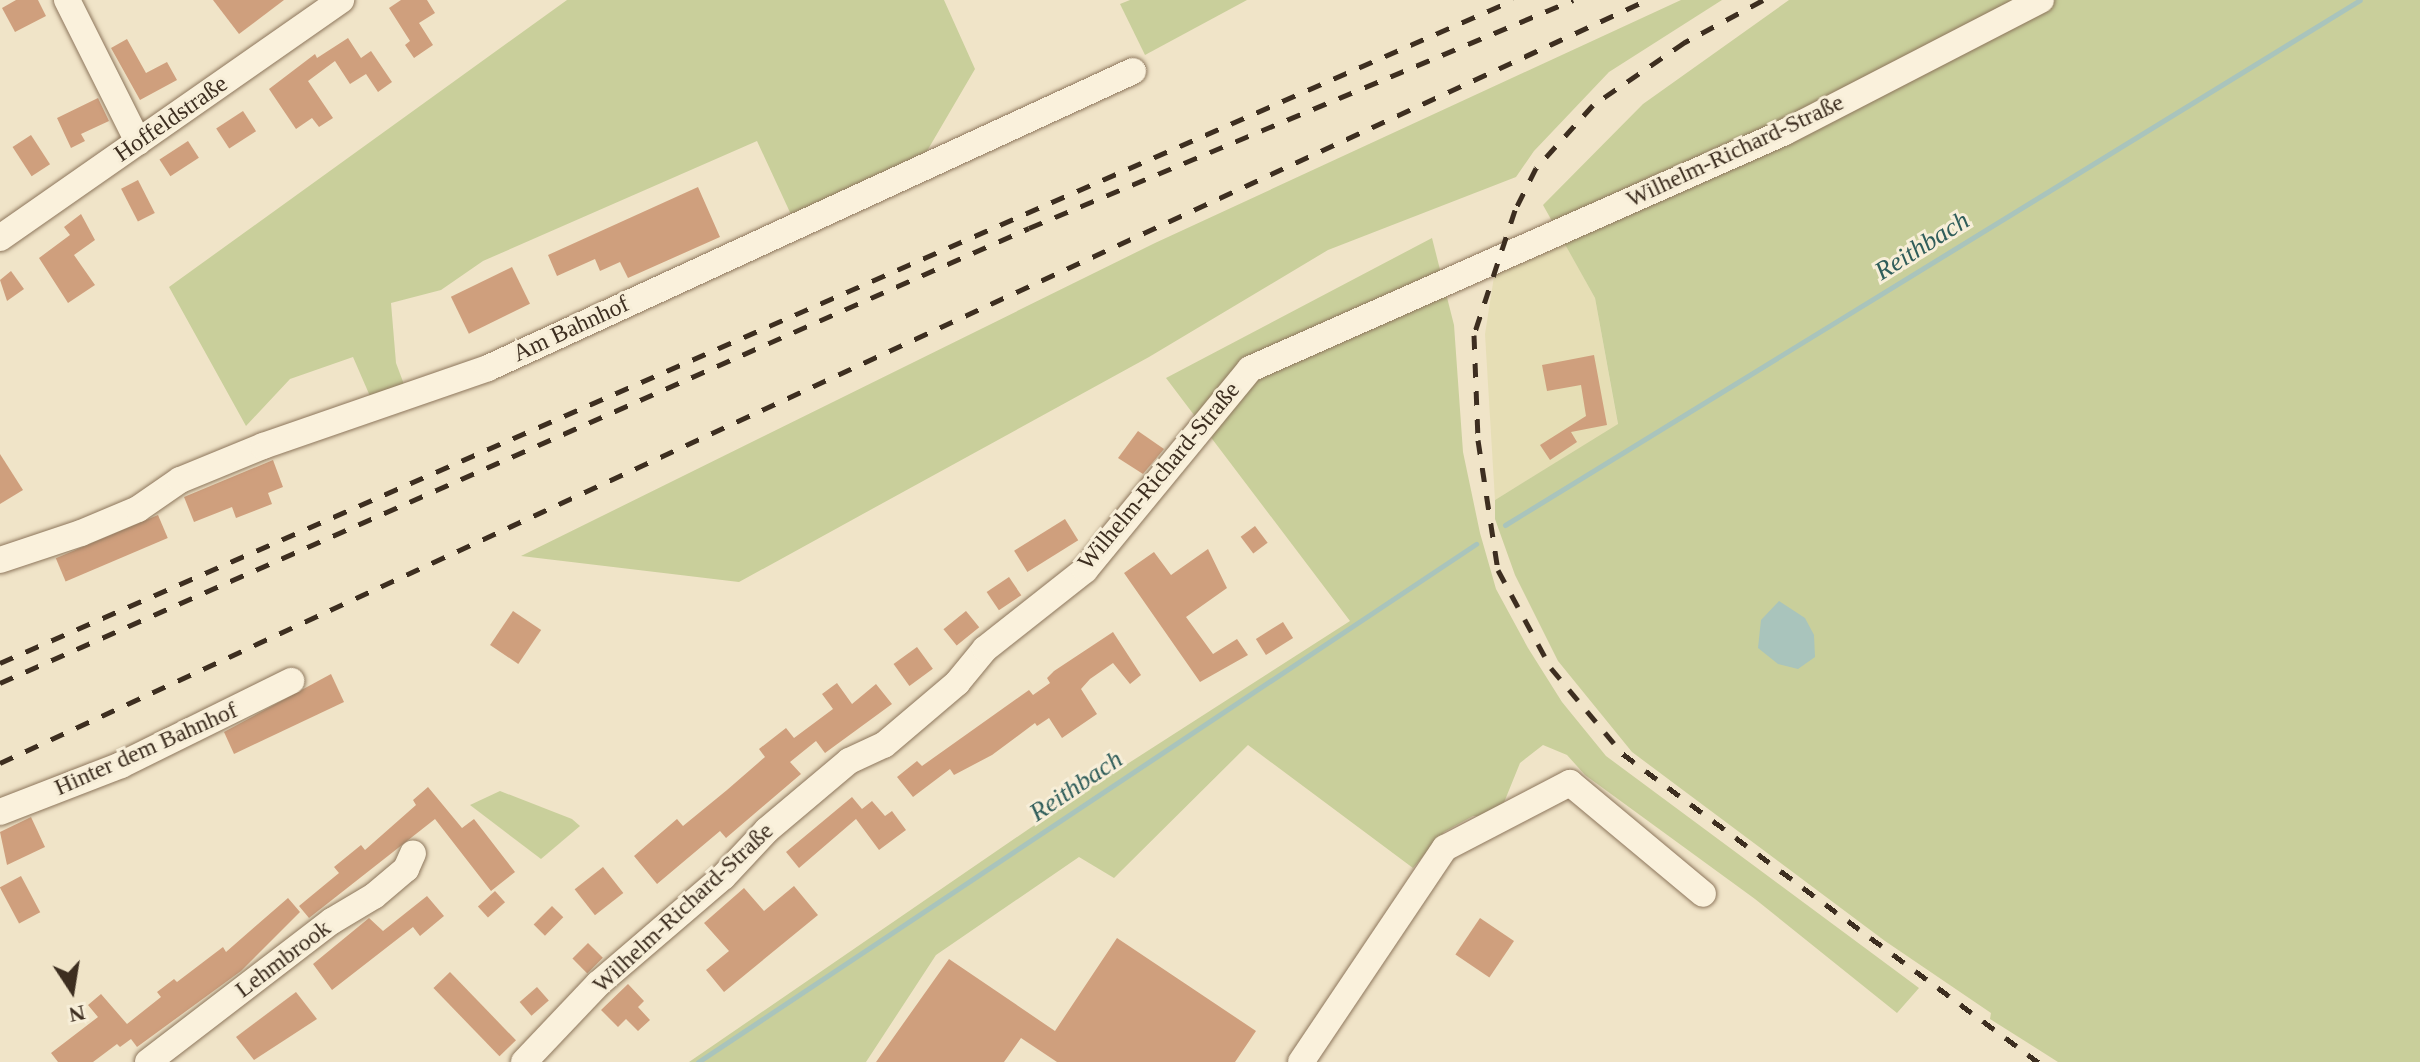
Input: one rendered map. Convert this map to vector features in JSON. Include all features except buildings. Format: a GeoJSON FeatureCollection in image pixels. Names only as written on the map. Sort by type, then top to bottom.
{"type":"FeatureCollection","features":[{"type":"Feature","properties":{"kind":"street"},"geometry":{"type":"LineString","coordinates":[[67,0],[138,142]]}},
{"type":"Feature","properties":{"kind":"street","name":"Hoffeldstraße"},"geometry":{"type":"LineString","coordinates":[[0,238],[341,0]]}},
{"type":"Feature","properties":{"kind":"street","name":"Wilhelm-Richard-Straße"},"geometry":{"type":"LineString","coordinates":[[524,1062],[598,984],[723,877],[767,830],[849,761],[884,745],[957,683],[985,649],[1085,570],[1250,369],[1785,132],[2041,0]]}},
{"type":"Feature","properties":{"kind":"street","name":"Am Bahnhof"},"geometry":{"type":"LineString","coordinates":[[0,560],[69,539],[138,509],[180,480],[263,446],[488,368],[1133,71]]}},
{"type":"Feature","properties":{"kind":"street","name":"Hinter dem Bahnhof"},"geometry":{"type":"LineString","coordinates":[[0,812],[121,765],[291,681]]}},
{"type":"Feature","properties":{"kind":"street"},"geometry":{"type":"LineString","coordinates":[[1301,1062],[1445,848],[1570,783],[1703,894]]}},
{"type":"Feature","properties":{"kind":"street","name":"Lehmbrook"},"geometry":{"type":"LineString","coordinates":[[148,1062],[332,921],[374,896],[406,869],[413,853]]}},
{"type":"Feature","properties":{"kind":"shaded area"},"geometry":{"type":"Polygon","coordinates":[[[1564,242],[1595,298],[1618,425],[1495,500],[1485,334],[1496,264],[1564,242]]]}},
{"type":"Feature","properties":{"kind":"green space"},"geometry":{"type":"Polygon","coordinates":[[[567,0],[944,0],[975,69],[920,163],[794,221],[757,141],[483,261],[441,290],[391,303],[396,363],[408,395],[376,410],[353,357],[290,379],[246,426],[169,287],[567,0]]]}},
{"type":"Feature","properties":{"kind":"green space"},"geometry":{"type":"Polygon","coordinates":[[[1130,0],[1247,0],[1145,55],[1120,4],[1130,0]]]}},
{"type":"Feature","properties":{"kind":"green space"},"geometry":{"type":"Polygon","coordinates":[[[1681,0],[1722,0],[1609,72],[1534,151],[1516,177],[1328,250],[1149,357],[739,582],[521,556],[1155,243],[1681,0]]]}},
{"type":"Feature","properties":{"kind":"green space"},"geometry":{"type":"Polygon","coordinates":[[[1789,0],[2420,0],[2420,1062],[2058,1062],[1990,1019],[1991,1013],[1885,941],[1632,752],[1558,661],[1515,575],[1495,519],[1495,500],[1618,424],[1595,298],[1543,205],[1643,104],[1789,0]]]}},
{"type":"Feature","properties":{"kind":"green space"},"geometry":{"type":"Polygon","coordinates":[[[1432,238],[1454,325],[1463,452],[1480,533],[1496,589],[1528,648],[1562,702],[1606,756],[1919,988],[1897,1013],[1755,899],[1585,775],[1567,755],[1543,745],[1520,763],[1503,805],[1488,817],[1473,816],[1444,832],[1413,868],[1248,745],[1114,878],[1079,857],[936,955],[866,1062],[689,1062],[1068,802],[1350,621],[1166,378],[1432,238]]]}},
{"type":"Feature","properties":{"kind":"green space"},"geometry":{"type":"Polygon","coordinates":[[[500,791],[572,819],[580,826],[541,859],[470,805],[500,791]]]}},
{"type":"Feature","properties":{"kind":"water"},"geometry":{"type":"Polygon","coordinates":[[[1779,601],[1805,618],[1814,635],[1815,657],[1798,669],[1778,664],[1758,648],[1761,620],[1779,601]]]}},
{"type":"Feature","properties":{"kind":"waterway","name":"Reithbach"},"geometry":{"type":"LineString","coordinates":[[1505,525],[2360,0]]}},
{"type":"Feature","properties":{"kind":"waterway","name":"Reithbach"},"geometry":{"type":"LineString","coordinates":[[698,1062],[1476,544]]}},
{"type":"Feature","properties":{"kind":"railway"},"geometry":{"type":"LineString","coordinates":[[0,663],[1513,0]]}},
{"type":"Feature","properties":{"kind":"railway"},"geometry":{"type":"LineString","coordinates":[[0,683],[1029,228],[1573,0]]}},
{"type":"Feature","properties":{"kind":"railway"},"geometry":{"type":"LineString","coordinates":[[0,763],[1647,0]]}},
{"type":"Feature","properties":{"kind":"railway"},"geometry":{"type":"LineString","coordinates":[[1763,0],[1685,42],[1593,105],[1536,168],[1515,210],[1474,335],[1478,440],[1498,570],[1551,668],[1623,754],[2038,1062]]}}]}
